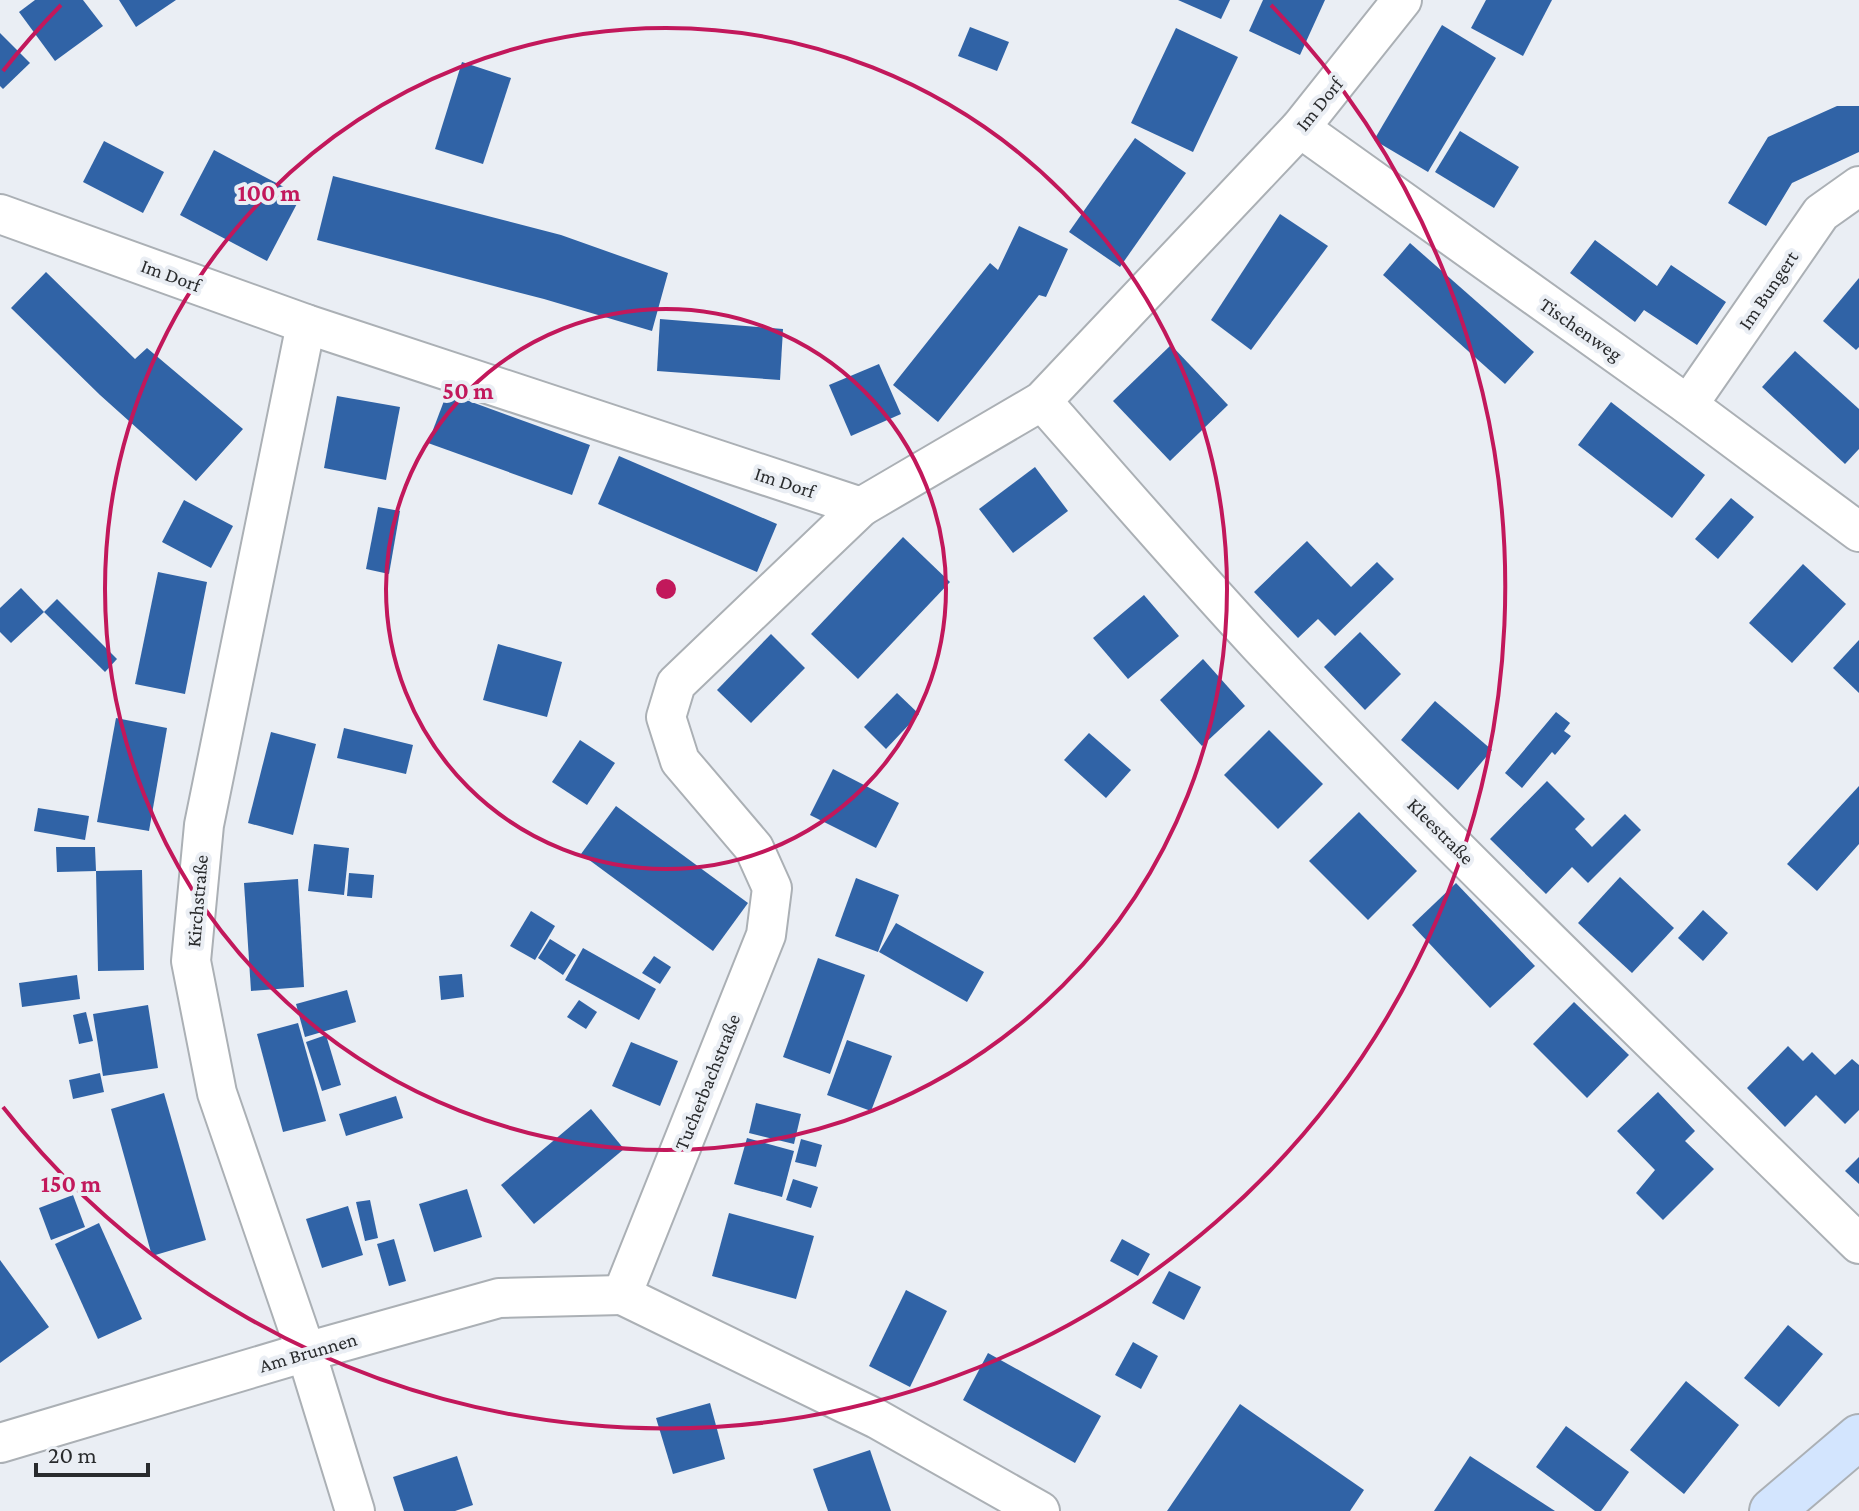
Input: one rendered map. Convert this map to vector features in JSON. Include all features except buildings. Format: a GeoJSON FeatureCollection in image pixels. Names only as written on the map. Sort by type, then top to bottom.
{"type":"FeatureCollection","features":[{"type":"Feature","properties":{"kind":"street","name":"Im Dorf"},"geometry":{"type":"LineString","coordinates":[[0,214],[306,324],[861,507],[1042,401],[1300,128],[1402,0]]}},
{"type":"Feature","properties":{"kind":"street","name":"Tischenweg"},"geometry":{"type":"LineString","coordinates":[[1300,128],[1688,405],[1859,532]]}},
{"type":"Feature","properties":{"kind":"street","name":"Im Bungert"},"geometry":{"type":"LineString","coordinates":[[1688,405],[1821,213],[1859,186]]}},
{"type":"Feature","properties":{"kind":"street","name":"Kirchstraße"},"geometry":{"type":"LineString","coordinates":[[306,324],[204,825],[191,961],[217,1093],[306,1352],[355,1511]]}},
{"type":"Feature","properties":{"kind":"street","name":"Kleestraße"},"geometry":{"type":"LineString","coordinates":[[1042,401],[1250,635],[1425,817],[1859,1244]]}},
{"type":"Feature","properties":{"kind":"street","name":"Tucherbachstraße"},"geometry":{"type":"LineString","coordinates":[[622,1295],[766,935],[772,888],[754,848],[680,761],[666,717],[672,695],[676,684],[861,507]]}},
{"type":"Feature","properties":{"kind":"street","name":"Am Brunnen"},"geometry":{"type":"LineString","coordinates":[[0,1443],[499,1298],[622,1295]]}},
{"type":"Feature","properties":{"kind":"street"},"geometry":{"type":"LineString","coordinates":[[622,1295],[877,1419],[1040,1511]]}},
{"type":"Feature","properties":{"kind":"street"},"geometry":{"type":"LineString","coordinates":[[1772,1511],[1859,1437]]}}]}
